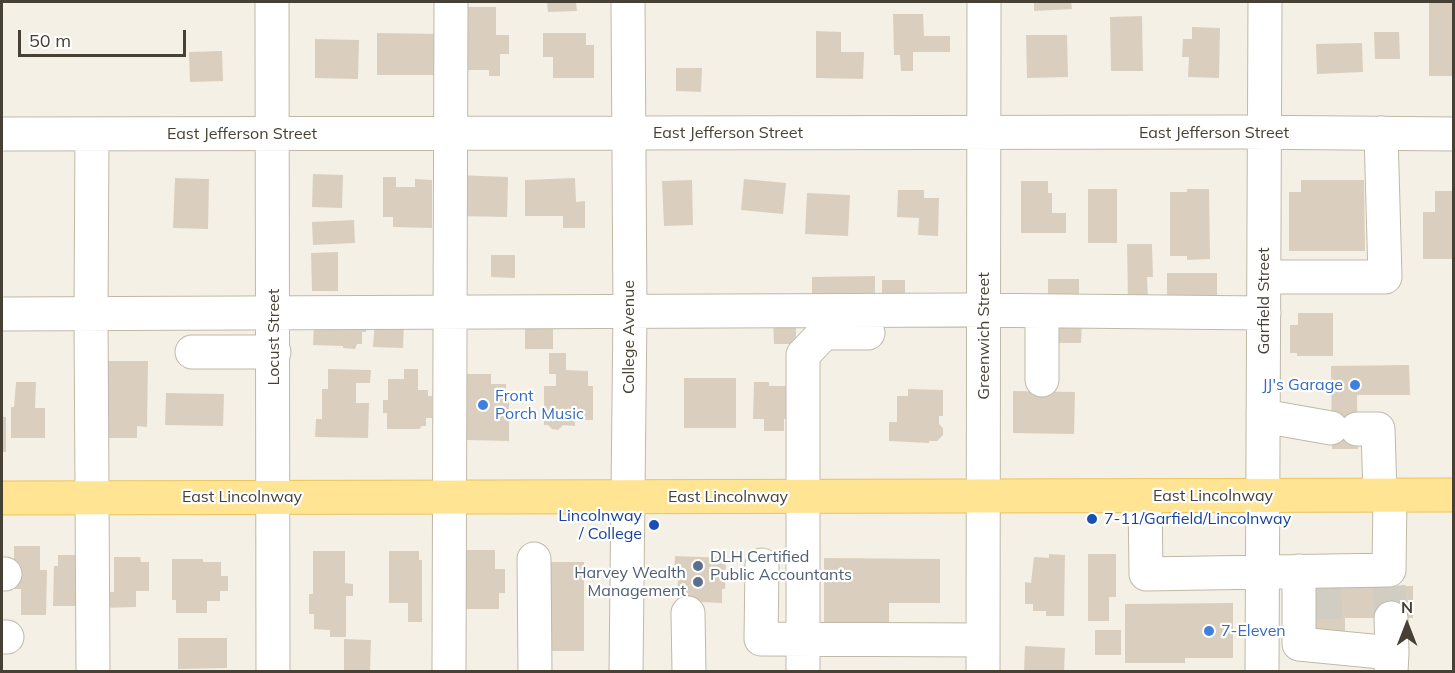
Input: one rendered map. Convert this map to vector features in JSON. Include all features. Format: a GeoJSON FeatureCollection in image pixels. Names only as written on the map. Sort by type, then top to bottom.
{"type":"FeatureCollection","features":[{"type":"Feature","properties":{"kind":"main road","name":"East Lincolnway"},"geometry":{"type":"LineString","coordinates":[[2,498],[1454,495]]}},
{"type":"Feature","properties":{"kind":"street","name":"Locust Street"},"geometry":{"type":"LineString","coordinates":[[272,2],[273,672]]}},
{"type":"Feature","properties":{"kind":"street"},"geometry":{"type":"LineString","coordinates":[[449,672],[451,2]]}},
{"type":"Feature","properties":{"kind":"street","name":"College Avenue"},"geometry":{"type":"LineString","coordinates":[[626,672],[630,313],[628,2]]}},
{"type":"Feature","properties":{"kind":"street","name":"Greenwich Street"},"geometry":{"type":"LineString","coordinates":[[983,656],[984,2]]}},
{"type":"Feature","properties":{"kind":"street","name":"Garfield Street"},"geometry":{"type":"LineString","coordinates":[[1262,672],[1265,2]]}},
{"type":"Feature","properties":{"kind":"street","name":"East Jefferson Street"},"geometry":{"type":"LineString","coordinates":[[2,134],[1264,132],[1454,134]]}},
{"type":"Feature","properties":{"kind":"street"},"geometry":{"type":"LineString","coordinates":[[92,134],[93,672]]}},
{"type":"Feature","properties":{"kind":"street"},"geometry":{"type":"LineString","coordinates":[[1264,277],[1385,277],[1381,134]]}},
{"type":"Feature","properties":{"kind":"street"},"geometry":{"type":"LineString","coordinates":[[2,314],[450,311],[984,321]]}},
{"type":"Feature","properties":{"kind":"street"},"geometry":{"type":"LineString","coordinates":[[1042,311],[1042,380]]}},
{"type":"Feature","properties":{"kind":"street"},"geometry":{"type":"LineString","coordinates":[[803,672],[803,355],[824,333],[984,321],[1042,311],[1264,313]]}},
{"type":"Feature","properties":{"kind":"street"},"geometry":{"type":"LineString","coordinates":[[192,352],[274,352]]}},
{"type":"Feature","properties":{"kind":"street"},"geometry":{"type":"LineString","coordinates":[[1145,496],[1146,574],[1263,572],[1389,578],[1385,495],[1378,429],[1344,428],[1263,416]]}},
{"type":"Feature","properties":{"kind":"street"},"geometry":{"type":"LineString","coordinates":[[534,559],[535,672]]}},
{"type":"Feature","properties":{"kind":"street"},"geometry":{"type":"LineString","coordinates":[[762,566],[761,639],[803,639],[983,656]]}},
{"type":"Feature","properties":{"kind":"street"},"geometry":{"type":"LineString","coordinates":[[1316,576],[1299,644],[1326,641],[1392,662],[1391,618]]}},
{"type":"Feature","properties":{"kind":"street"},"geometry":{"type":"LineString","coordinates":[[688,613],[689,672]]}},
{"type":"Feature","properties":{"kind":"building"},"geometry":{"type":"Polygon","coordinates":[[[547,2],[576,2],[577,11],[548,12],[547,2]]]}},
{"type":"Feature","properties":{"kind":"building"},"geometry":{"type":"Polygon","coordinates":[[[1034,2],[1071,2],[1072,9],[1034,11],[1034,2]]]}},
{"type":"Feature","properties":{"kind":"building"},"geometry":{"type":"Polygon","coordinates":[[[1429,2],[1454,2],[1454,76],[1429,76],[1429,2]]]}},
{"type":"Feature","properties":{"kind":"building"},"geometry":{"type":"Polygon","coordinates":[[[468,7],[496,7],[496,35],[509,35],[509,54],[500,54],[500,76],[489,76],[489,70],[468,70],[468,7]]]}},
{"type":"Feature","properties":{"kind":"building"},"geometry":{"type":"Polygon","coordinates":[[[893,14],[923,14],[924,36],[950,36],[950,52],[913,52],[913,71],[901,71],[900,55],[894,55],[893,14]]]}},
{"type":"Feature","properties":{"kind":"building"},"geometry":{"type":"Polygon","coordinates":[[[1142,16],[1143,71],[1111,71],[1110,17],[1142,16]]]}},
{"type":"Feature","properties":{"kind":"building"},"geometry":{"type":"Polygon","coordinates":[[[1192,27],[1220,28],[1219,78],[1188,77],[1189,57],[1182,57],[1183,39],[1192,39],[1192,27]]]}},
{"type":"Feature","properties":{"kind":"building"},"geometry":{"type":"Polygon","coordinates":[[[816,31],[841,32],[841,52],[864,52],[863,79],[816,78],[816,31]]]}},
{"type":"Feature","properties":{"kind":"building"},"geometry":{"type":"Polygon","coordinates":[[[1374,32],[1399,32],[1400,59],[1375,59],[1374,32]]]}},
{"type":"Feature","properties":{"kind":"building"},"geometry":{"type":"Polygon","coordinates":[[[377,33],[440,34],[440,75],[377,75],[377,33]]]}},
{"type":"Feature","properties":{"kind":"building"},"geometry":{"type":"Polygon","coordinates":[[[543,33],[586,33],[586,45],[594,45],[594,78],[553,78],[553,57],[543,57],[543,33]]]}},
{"type":"Feature","properties":{"kind":"building"},"geometry":{"type":"Polygon","coordinates":[[[1026,35],[1067,35],[1068,77],[1027,78],[1026,35]]]}},
{"type":"Feature","properties":{"kind":"building"},"geometry":{"type":"Polygon","coordinates":[[[315,39],[359,40],[358,79],[315,78],[315,39]]]}},
{"type":"Feature","properties":{"kind":"building"},"geometry":{"type":"Polygon","coordinates":[[[1362,43],[1363,72],[1317,74],[1316,44],[1362,43]]]}},
{"type":"Feature","properties":{"kind":"building"},"geometry":{"type":"Polygon","coordinates":[[[222,51],[223,81],[190,82],[189,52],[222,51]]]}},
{"type":"Feature","properties":{"kind":"building"},"geometry":{"type":"Polygon","coordinates":[[[676,68],[702,68],[701,92],[676,91],[676,68]]]}},
{"type":"Feature","properties":{"kind":"building"},"geometry":{"type":"Polygon","coordinates":[[[313,174],[343,175],[342,208],[312,207],[313,174]]]}},
{"type":"Feature","properties":{"kind":"building"},"geometry":{"type":"Polygon","coordinates":[[[456,175],[508,177],[507,217],[455,216],[456,175]]]}},
{"type":"Feature","properties":{"kind":"building"},"geometry":{"type":"Polygon","coordinates":[[[383,177],[396,177],[396,187],[415,187],[415,179],[432,180],[432,228],[393,227],[393,217],[383,217],[383,177]]]}},
{"type":"Feature","properties":{"kind":"building"},"geometry":{"type":"Polygon","coordinates":[[[175,178],[209,179],[208,229],[173,228],[175,178]]]}},
{"type":"Feature","properties":{"kind":"building"},"geometry":{"type":"Polygon","coordinates":[[[575,178],[576,202],[585,201],[585,228],[563,228],[563,216],[525,216],[525,180],[575,178]]]}},
{"type":"Feature","properties":{"kind":"building"},"geometry":{"type":"Polygon","coordinates":[[[744,179],[786,183],[783,214],[741,210],[744,179]]]}},
{"type":"Feature","properties":{"kind":"building"},"geometry":{"type":"Polygon","coordinates":[[[692,180],[693,225],[664,226],[662,181],[692,180]]]}},
{"type":"Feature","properties":{"kind":"building"},"geometry":{"type":"Polygon","coordinates":[[[1301,180],[1364,180],[1365,251],[1289,251],[1289,192],[1301,192],[1301,180]]]}},
{"type":"Feature","properties":{"kind":"building"},"geometry":{"type":"Polygon","coordinates":[[[1021,181],[1048,181],[1048,193],[1052,193],[1052,213],[1066,213],[1066,233],[1021,233],[1021,181]]]}},
{"type":"Feature","properties":{"kind":"building"},"geometry":{"type":"Polygon","coordinates":[[[1088,189],[1117,189],[1117,243],[1088,243],[1088,189]]]}},
{"type":"Feature","properties":{"kind":"building"},"geometry":{"type":"Polygon","coordinates":[[[1187,189],[1209,189],[1210,259],[1187,260],[1187,256],[1170,256],[1170,192],[1187,192],[1187,189]]]}},
{"type":"Feature","properties":{"kind":"building"},"geometry":{"type":"Polygon","coordinates":[[[898,190],[924,190],[924,198],[939,198],[938,236],[918,235],[919,218],[897,217],[898,190]]]}},
{"type":"Feature","properties":{"kind":"building"},"geometry":{"type":"Polygon","coordinates":[[[1435,191],[1454,191],[1454,259],[1423,259],[1423,212],[1435,212],[1435,191]]]}},
{"type":"Feature","properties":{"kind":"building"},"geometry":{"type":"Polygon","coordinates":[[[807,193],[850,195],[848,236],[805,234],[807,193]]]}},
{"type":"Feature","properties":{"kind":"building"},"geometry":{"type":"Polygon","coordinates":[[[354,220],[355,243],[313,245],[312,222],[354,220]]]}},
{"type":"Feature","properties":{"kind":"building"},"geometry":{"type":"Polygon","coordinates":[[[1127,244],[1152,244],[1153,277],[1147,277],[1148,300],[1128,301],[1127,244]]]}},
{"type":"Feature","properties":{"kind":"building"},"geometry":{"type":"Polygon","coordinates":[[[338,252],[338,291],[312,291],[311,253],[338,252]]]}},
{"type":"Feature","properties":{"kind":"building"},"geometry":{"type":"Polygon","coordinates":[[[491,255],[515,255],[515,278],[491,277],[491,255]]]}},
{"type":"Feature","properties":{"kind":"building"},"geometry":{"type":"Polygon","coordinates":[[[1167,273],[1217,273],[1217,297],[1167,297],[1167,273]]]}},
{"type":"Feature","properties":{"kind":"building"},"geometry":{"type":"Polygon","coordinates":[[[875,276],[875,299],[812,300],[812,277],[875,276]]]}},
{"type":"Feature","properties":{"kind":"building"},"geometry":{"type":"Polygon","coordinates":[[[1048,279],[1079,279],[1079,301],[1048,301],[1048,279]]]}},
{"type":"Feature","properties":{"kind":"building"},"geometry":{"type":"Polygon","coordinates":[[[882,280],[905,280],[905,304],[882,304],[882,280]]]}},
{"type":"Feature","properties":{"kind":"building"},"geometry":{"type":"Polygon","coordinates":[[[1298,313],[1333,313],[1333,356],[1297,356],[1297,353],[1290,353],[1290,325],[1298,325],[1298,313]]]}},
{"type":"Feature","properties":{"kind":"building"},"geometry":{"type":"Polygon","coordinates":[[[773,316],[796,316],[796,344],[774,344],[773,316]]]}},
{"type":"Feature","properties":{"kind":"building"},"geometry":{"type":"Polygon","coordinates":[[[1056,318],[1082,318],[1081,343],[1056,343],[1056,318]]]}},
{"type":"Feature","properties":{"kind":"building"},"geometry":{"type":"Polygon","coordinates":[[[367,319],[366,332],[362,332],[362,344],[357,344],[355,349],[343,348],[343,346],[313,345],[314,327],[367,319]]]}},
{"type":"Feature","properties":{"kind":"building"},"geometry":{"type":"Polygon","coordinates":[[[375,320],[404,321],[403,348],[373,347],[375,320]]]}},
{"type":"Feature","properties":{"kind":"building"},"geometry":{"type":"Polygon","coordinates":[[[525,322],[553,322],[553,349],[525,349],[525,322]]]}},
{"type":"Feature","properties":{"kind":"building"},"geometry":{"type":"Polygon","coordinates":[[[549,353],[566,353],[566,370],[588,371],[588,386],[593,386],[593,420],[575,420],[575,426],[563,425],[558,430],[544,425],[544,386],[556,386],[556,374],[549,374],[549,353]]]}},
{"type":"Feature","properties":{"kind":"building"},"geometry":{"type":"Polygon","coordinates":[[[97,361],[148,361],[147,427],[137,426],[137,438],[109,438],[109,413],[96,413],[97,361]]]}},
{"type":"Feature","properties":{"kind":"building"},"geometry":{"type":"Polygon","coordinates":[[[1409,365],[1410,395],[1357,395],[1358,449],[1332,449],[1331,366],[1409,365]]]}},
{"type":"Feature","properties":{"kind":"building"},"geometry":{"type":"Polygon","coordinates":[[[328,369],[371,370],[370,383],[356,383],[356,403],[369,403],[368,438],[315,437],[316,419],[322,419],[322,389],[328,389],[328,369]]]}},
{"type":"Feature","properties":{"kind":"building"},"geometry":{"type":"Polygon","coordinates":[[[404,369],[418,369],[418,390],[428,390],[428,396],[432,396],[432,418],[426,418],[426,426],[419,429],[387,429],[387,413],[383,413],[383,400],[388,400],[388,379],[404,379],[404,369]]]}},
{"type":"Feature","properties":{"kind":"building","name":"Front Porch Music"},"geometry":{"type":"Polygon","coordinates":[[[460,374],[491,374],[491,384],[506,384],[506,398],[509,398],[509,441],[467,440],[460,374]]]}},
{"type":"Feature","properties":{"kind":"building"},"geometry":{"type":"Polygon","coordinates":[[[684,378],[736,378],[736,428],[684,428],[684,378]]]}},
{"type":"Feature","properties":{"kind":"building"},"geometry":{"type":"Polygon","coordinates":[[[16,382],[36,382],[35,408],[45,408],[45,438],[11,438],[11,407],[14,407],[16,382]]]}},
{"type":"Feature","properties":{"kind":"building"},"geometry":{"type":"Polygon","coordinates":[[[754,382],[769,382],[769,386],[786,386],[788,419],[784,419],[784,431],[764,431],[764,419],[753,419],[754,382]]]}},
{"type":"Feature","properties":{"kind":"building"},"geometry":{"type":"Polygon","coordinates":[[[908,389],[943,390],[943,416],[939,416],[939,424],[943,428],[943,435],[937,441],[929,441],[929,443],[889,441],[889,422],[897,422],[897,396],[908,396],[908,389]]]}},
{"type":"Feature","properties":{"kind":"building"},"geometry":{"type":"Polygon","coordinates":[[[1013,391],[1075,392],[1074,434],[1013,433],[1013,391]]]}},
{"type":"Feature","properties":{"kind":"building"},"geometry":{"type":"Polygon","coordinates":[[[166,393],[224,394],[223,426],[165,425],[166,393]]]}},
{"type":"Feature","properties":{"kind":"building"},"geometry":{"type":"Polygon","coordinates":[[[2,417],[6,417],[6,452],[2,452],[2,417]]]}},
{"type":"Feature","properties":{"kind":"building"},"geometry":{"type":"Polygon","coordinates":[[[14,546],[40,546],[40,570],[47,570],[46,615],[21,615],[21,589],[14,589],[14,546]]]}},
{"type":"Feature","properties":{"kind":"building"},"geometry":{"type":"Polygon","coordinates":[[[466,550],[495,550],[495,569],[505,569],[505,593],[499,593],[499,609],[465,609],[466,550]]]}},
{"type":"Feature","properties":{"kind":"building"},"geometry":{"type":"Polygon","coordinates":[[[313,551],[345,551],[345,583],[353,584],[353,596],[346,596],[346,637],[330,637],[330,630],[314,629],[314,614],[309,614],[309,594],[313,594],[313,551]]]}},
{"type":"Feature","properties":{"kind":"building"},"geometry":{"type":"Polygon","coordinates":[[[389,551],[419,551],[419,560],[422,560],[422,622],[408,622],[408,603],[389,603],[389,551]]]}},
{"type":"Feature","properties":{"kind":"building"},"geometry":{"type":"Polygon","coordinates":[[[1049,554],[1065,555],[1064,616],[1046,616],[1046,611],[1033,611],[1033,604],[1025,604],[1025,582],[1031,583],[1034,557],[1049,558],[1049,554]]]}},
{"type":"Feature","properties":{"kind":"building"},"geometry":{"type":"Polygon","coordinates":[[[1088,554],[1116,554],[1116,597],[1109,597],[1109,621],[1088,621],[1088,554]]]}},
{"type":"Feature","properties":{"kind":"building"},"geometry":{"type":"Polygon","coordinates":[[[58,555],[83,555],[86,606],[53,606],[54,566],[58,566],[58,555]]]}},
{"type":"Feature","properties":{"kind":"building"},"geometry":{"type":"Polygon","coordinates":[[[675,556],[726,558],[722,603],[677,601],[678,578],[674,578],[675,556]]]}},
{"type":"Feature","properties":{"kind":"building"},"geometry":{"type":"Polygon","coordinates":[[[114,557],[140,557],[141,562],[149,562],[149,591],[136,591],[136,607],[99,608],[99,592],[114,592],[114,557]]]}},
{"type":"Feature","properties":{"kind":"building"},"geometry":{"type":"Polygon","coordinates":[[[824,558],[940,559],[940,603],[889,603],[889,636],[824,624],[824,558]]]}},
{"type":"Feature","properties":{"kind":"building"},"geometry":{"type":"Polygon","coordinates":[[[172,559],[203,559],[203,562],[221,562],[221,576],[228,576],[228,591],[220,591],[220,601],[207,601],[207,613],[176,613],[176,600],[172,600],[172,559]]]}},
{"type":"Feature","properties":{"kind":"building"},"geometry":{"type":"Polygon","coordinates":[[[550,562],[584,562],[584,651],[550,651],[550,562]]]}},
{"type":"Feature","properties":{"kind":"building"},"geometry":{"type":"Polygon","coordinates":[[[1311,586],[1413,586],[1413,618],[1345,618],[1345,636],[1311,636],[1311,586]]]}},
{"type":"Feature","properties":{"kind":"building"},"geometry":{"type":"Polygon","coordinates":[[[1233,603],[1233,658],[1185,658],[1185,663],[1125,663],[1125,604],[1233,603]]]}},
{"type":"Feature","properties":{"kind":"building"},"geometry":{"type":"Polygon","coordinates":[[[1095,630],[1121,630],[1121,655],[1095,655],[1095,630]]]}},
{"type":"Feature","properties":{"kind":"building"},"geometry":{"type":"Polygon","coordinates":[[[178,638],[227,638],[227,668],[178,669],[178,638]]]}},
{"type":"Feature","properties":{"kind":"building"},"geometry":{"type":"Polygon","coordinates":[[[344,639],[371,640],[370,671],[344,671],[344,639]]]}},
{"type":"Feature","properties":{"kind":"building"},"geometry":{"type":"Polygon","coordinates":[[[1025,646],[1065,648],[1064,672],[1024,672],[1025,646]]]}},
{"type":"Feature","properties":{"kind":"tunnel"},"geometry":{"type":"LineString","coordinates":[[1325,586],[1326,636]]}},
{"type":"Feature","properties":{"kind":"tunnel"},"geometry":{"type":"LineString","coordinates":[[1389,586],[1391,618]]}},
{"type":"Feature","properties":{"kind":"place","name":"JJ's Garage"},"geometry":{"type":"Point","coordinates":[1355,385]}},
{"type":"Feature","properties":{"kind":"place","name":"Front Porch Music"},"geometry":{"type":"Point","coordinates":[483,405]}},
{"type":"Feature","properties":{"kind":"place","name":"7-11/Garfield/Lincolnway"},"geometry":{"type":"Point","coordinates":[1092,519]}},
{"type":"Feature","properties":{"kind":"place","name":"Lincolnway / College"},"geometry":{"type":"Point","coordinates":[654,525]}},
{"type":"Feature","properties":{"kind":"place","name":"DLH Certified Public Accountants"},"geometry":{"type":"Point","coordinates":[698,566]}},
{"type":"Feature","properties":{"kind":"place","name":"Harvey Wealth Management"},"geometry":{"type":"Point","coordinates":[698,582]}},
{"type":"Feature","properties":{"kind":"place","name":"7-Eleven"},"geometry":{"type":"Point","coordinates":[1209,631]}}]}
